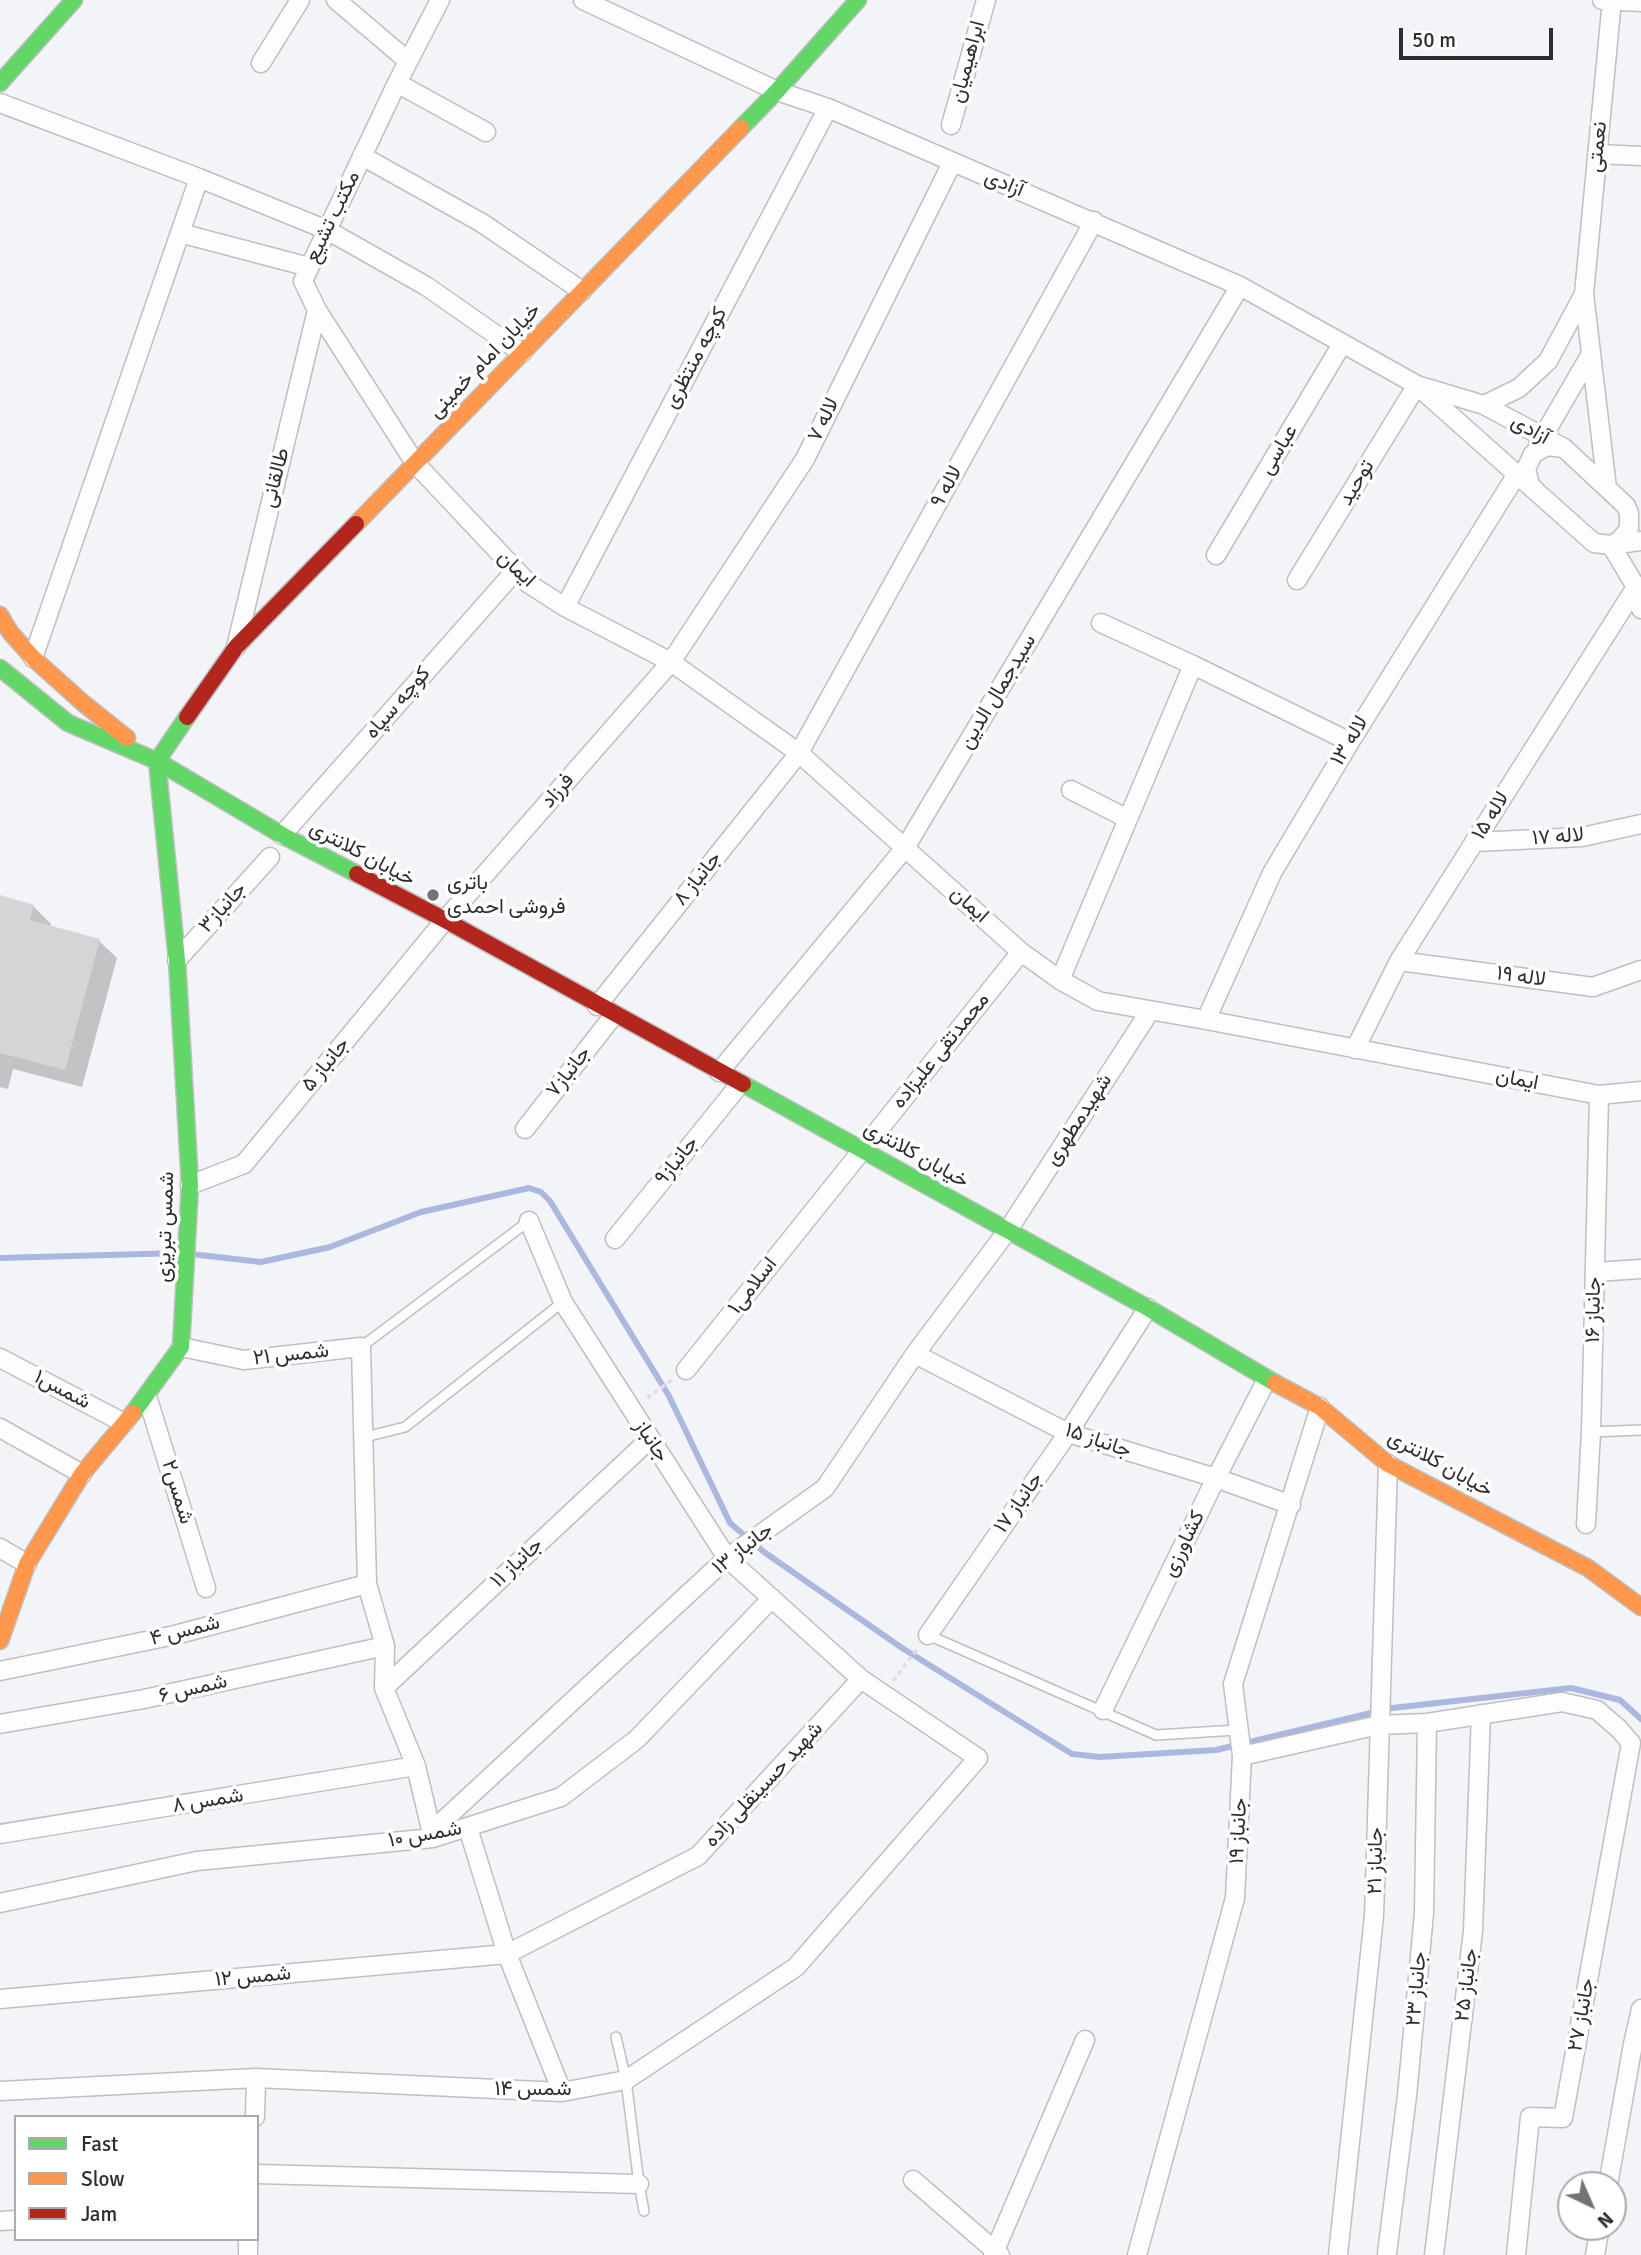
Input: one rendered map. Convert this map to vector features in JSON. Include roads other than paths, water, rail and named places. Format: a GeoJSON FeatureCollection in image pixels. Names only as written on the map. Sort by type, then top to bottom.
{"type":"FeatureCollection","features":[{"type":"Feature","properties":{"kind":"main road"},"geometry":{"type":"LineString","coordinates":[[0,83],[74,0]]}},
{"type":"Feature","properties":{"kind":"main road","name":"خیابان امام خمینی"},"geometry":{"type":"LineString","coordinates":[[157,761],[236,647],[777,91],[858,0]]}},
{"type":"Feature","properties":{"kind":"main road","name":"خیابان کلانتری"},"geometry":{"type":"LineString","coordinates":[[0,615],[10,632],[33,658],[83,703],[157,761],[282,835],[445,920],[1147,1308],[1320,1407],[1388,1464],[1588,1568],[1641,1607]]}},
{"type":"Feature","properties":{"kind":"main road","name":"خیابان کلانتری"},"geometry":{"type":"LineString","coordinates":[[0,668],[68,723],[157,761]]}},
{"type":"Feature","properties":{"kind":"main road","name":"شمس تبریزی"},"geometry":{"type":"LineString","coordinates":[[157,761],[177,960],[190,1185],[181,1347]]}},
{"type":"Feature","properties":{"kind":"main road"},"geometry":{"type":"LineString","coordinates":[[0,1642],[27,1564],[82,1475],[147,1396],[181,1347]]}},
{"type":"Feature","properties":{"kind":"street"},"geometry":{"type":"LineString","coordinates":[[261,63],[299,0]]}},
{"type":"Feature","properties":{"kind":"street"},"geometry":{"type":"LineString","coordinates":[[336,0],[408,61]]}},
{"type":"Feature","properties":{"kind":"street","name":"مکتب تشیع"},"geometry":{"type":"LineString","coordinates":[[415,463],[317,310],[303,281],[397,83],[440,0]]}},
{"type":"Feature","properties":{"kind":"street","name":"آزادی"},"geometry":{"type":"LineString","coordinates":[[583,0],[777,91],[828,108],[1240,286],[1417,385],[1484,405],[1564,448],[1634,510]]}},
{"type":"Feature","properties":{"kind":"street","name":"ابراهیمیان"},"geometry":{"type":"LineString","coordinates":[[951,125],[986,0]]}},
{"type":"Feature","properties":{"kind":"street"},"geometry":{"type":"LineString","coordinates":[[1609,1],[1641,2]]}},
{"type":"Feature","properties":{"kind":"street","name":"نعمتی"},"geometry":{"type":"LineString","coordinates":[[1607,488],[1584,294],[1609,1]]}},
{"type":"Feature","properties":{"kind":"street"},"geometry":{"type":"LineString","coordinates":[[397,83],[486,132]]}},
{"type":"Feature","properties":{"kind":"street"},"geometry":{"type":"LineString","coordinates":[[0,103],[199,178],[327,230],[426,286],[522,353]]}},
{"type":"Feature","properties":{"kind":"street","name":"کوچه منتظری"},"geometry":{"type":"LineString","coordinates":[[565,607],[828,108]]}},
{"type":"Feature","properties":{"kind":"street"},"geometry":{"type":"LineString","coordinates":[[1598,154],[1641,156]]}},
{"type":"Feature","properties":{"kind":"street"},"geometry":{"type":"LineString","coordinates":[[362,156],[482,223],[582,291]]}},
{"type":"Feature","properties":{"kind":"street","name":"لاله ۷"},"geometry":{"type":"LineString","coordinates":[[671,662],[805,459],[952,163]]}},
{"type":"Feature","properties":{"kind":"street"},"geometry":{"type":"LineString","coordinates":[[33,658],[199,178]]}},
{"type":"Feature","properties":{"kind":"street","name":"لاله ۹"},"geometry":{"type":"LineString","coordinates":[[799,753],[1094,221]]}},
{"type":"Feature","properties":{"kind":"street"},"geometry":{"type":"LineString","coordinates":[[180,233],[309,267]]}},
{"type":"Feature","properties":{"kind":"street","name":"سیدجمال الدین"},"geometry":{"type":"LineString","coordinates":[[719,1072],[905,848],[1240,286]]}},
{"type":"Feature","properties":{"kind":"street","name":"نعمتی"},"geometry":{"type":"LineString","coordinates":[[1484,405],[1519,388],[1548,361],[1584,294]]}},
{"type":"Feature","properties":{"kind":"street","name":"طالقانی"},"geometry":{"type":"LineString","coordinates":[[236,647],[317,310]]}},
{"type":"Feature","properties":{"kind":"street","name":"عباسی"},"geometry":{"type":"LineString","coordinates":[[1216,555],[1342,344]]}},
{"type":"Feature","properties":{"kind":"street"},"geometry":{"type":"LineString","coordinates":[[1535,491],[1530,485],[1526,469],[1591,354]]}},
{"type":"Feature","properties":{"kind":"street","name":"آزادی"},"geometry":{"type":"LineString","coordinates":[[1417,385],[1594,543],[1611,545]]}},
{"type":"Feature","properties":{"kind":"street","name":"توحید"},"geometry":{"type":"LineString","coordinates":[[1297,580],[1417,385]]}},
{"type":"Feature","properties":{"kind":"street"},"geometry":{"type":"LineString","coordinates":[[1533,454],[1547,446],[1564,448]]}},
{"type":"Feature","properties":{"kind":"street","name":"ایمان"},"geometry":{"type":"LineString","coordinates":[[415,463],[529,584],[565,607],[671,662],[799,753],[1021,952],[1060,980],[1098,1001],[1599,1095],[1641,1091]]}},
{"type":"Feature","properties":{"kind":"street","name":"لاله ۱۳"},"geometry":{"type":"LineString","coordinates":[[1206,1020],[1272,873],[1517,474]]}},
{"type":"Feature","properties":{"kind":"street"},"geometry":{"type":"LineString","coordinates":[[1611,545],[1619,541],[1629,528],[1629,513],[1634,510]]}},
{"type":"Feature","properties":{"kind":"street"},"geometry":{"type":"LineString","coordinates":[[1611,545],[1641,541]]}},
{"type":"Feature","properties":{"kind":"street"},"geometry":{"type":"LineString","coordinates":[[1611,545],[1636,587],[1641,609]]}},
{"type":"Feature","properties":{"kind":"street","name":"کوچه سپاه"},"geometry":{"type":"LineString","coordinates":[[282,835],[515,571]]}},
{"type":"Feature","properties":{"kind":"street","name":"لاله ۱۵"},"geometry":{"type":"LineString","coordinates":[[1355,1049],[1399,961],[1636,587]]}},
{"type":"Feature","properties":{"kind":"street"},"geometry":{"type":"LineString","coordinates":[[1101,624],[1193,665],[1350,742]]}},
{"type":"Feature","properties":{"kind":"street","name":"فرزاد"},"geometry":{"type":"LineString","coordinates":[[445,920],[671,662]]}},
{"type":"Feature","properties":{"kind":"street"},"geometry":{"type":"LineString","coordinates":[[1060,980],[1193,665]]}},
{"type":"Feature","properties":{"kind":"street","name":"جانباز ۸"},"geometry":{"type":"LineString","coordinates":[[597,1006],[799,753]]}},
{"type":"Feature","properties":{"kind":"street"},"geometry":{"type":"LineString","coordinates":[[1071,790],[1128,819]]}},
{"type":"Feature","properties":{"kind":"street","name":"لاله ۱۷"},"geometry":{"type":"LineString","coordinates":[[1474,842],[1582,837],[1641,824]]}},
{"type":"Feature","properties":{"kind":"street","name":"جانباز۳"},"geometry":{"type":"LineString","coordinates":[[177,960],[270,857]]}},
{"type":"Feature","properties":{"kind":"street","name":"جانباز ۵"},"geometry":{"type":"LineString","coordinates":[[190,1185],[244,1164],[445,920]]}},
{"type":"Feature","properties":{"kind":"street","name":"محمدتقی علیزاده"},"geometry":{"type":"LineString","coordinates":[[861,1150],[1021,952]]}},
{"type":"Feature","properties":{"kind":"street","name":"لاله ۱۹"},"geometry":{"type":"LineString","coordinates":[[1399,961],[1593,987],[1641,970]]}},
{"type":"Feature","properties":{"kind":"street","name":"شهیدمطهری"},"geometry":{"type":"LineString","coordinates":[[1009,1230],[1150,1011]]}},
{"type":"Feature","properties":{"kind":"street","name":"جانباز۷"},"geometry":{"type":"LineString","coordinates":[[525,1129],[614,1015]]}},
{"type":"Feature","properties":{"kind":"street","name":"جانباز۹"},"geometry":{"type":"LineString","coordinates":[[615,1239],[740,1084]]}},
{"type":"Feature","properties":{"kind":"street","name":"جانباز ۱۶"},"geometry":{"type":"LineString","coordinates":[[1586,1524],[1591,1432],[1599,1095]]}},
{"type":"Feature","properties":{"kind":"street","name":"اسلامی۱"},"geometry":{"type":"LineString","coordinates":[[687,1370],[861,1150]]}},
{"type":"Feature","properties":{"kind":"street","name":"جانباز"},"geometry":{"type":"LineString","coordinates":[[529,1221],[563,1302],[727,1558],[861,1679],[978,1758]]}},
{"type":"Feature","properties":{"kind":"street","name":"جانباز ۱۳"},"geometry":{"type":"LineString","coordinates":[[433,1834],[727,1558],[825,1488],[915,1354],[1009,1230]]}},
{"type":"Feature","properties":{"kind":"street"},"geometry":{"type":"LineString","coordinates":[[1595,1272],[1641,1269]]}},
{"type":"Feature","properties":{"kind":"street","name":"جانباز ۱۷"},"geometry":{"type":"LineString","coordinates":[[928,1635],[1068,1433],[1147,1308]]}},
{"type":"Feature","properties":{"kind":"street","name":"شمس ۲۱"},"geometry":{"type":"LineString","coordinates":[[181,1347],[244,1360],[361,1347]]}},
{"type":"Feature","properties":{"kind":"street"},"geometry":{"type":"LineString","coordinates":[[361,1347],[368,1584],[385,1646],[384,1688],[416,1766],[433,1834]]}},
{"type":"Feature","properties":{"kind":"street","name":"جانباز ۱۵"},"geometry":{"type":"LineString","coordinates":[[915,1354],[1068,1433],[1291,1504]]}},
{"type":"Feature","properties":{"kind":"street","name":"شمس۱"},"geometry":{"type":"LineString","coordinates":[[0,1358],[124,1423]]}},
{"type":"Feature","properties":{"kind":"street","name":"کشاورزی"},"geometry":{"type":"LineString","coordinates":[[1103,1710],[1267,1379]]}},
{"type":"Feature","properties":{"kind":"street","name":"شمس۲"},"geometry":{"type":"LineString","coordinates":[[147,1396],[206,1588]]}},
{"type":"Feature","properties":{"kind":"street","name":"جانباز ۱۹"},"geometry":{"type":"LineString","coordinates":[[1137,2255],[1235,1898],[1242,1756],[1233,1684],[1320,1407]]}},
{"type":"Feature","properties":{"kind":"street"},"geometry":{"type":"LineString","coordinates":[[0,1427],[82,1475]]}},
{"type":"Feature","properties":{"kind":"street","name":"جانباز ۱۱"},"geometry":{"type":"LineString","coordinates":[[384,1688],[650,1439]]}},
{"type":"Feature","properties":{"kind":"street","name":"جانباز ۲۱"},"geometry":{"type":"LineString","coordinates":[[1338,2255],[1374,1916],[1388,1464]]}},
{"type":"Feature","properties":{"kind":"street"},"geometry":{"type":"LineString","coordinates":[[0,1548],[27,1564]]}},
{"type":"Feature","properties":{"kind":"street","name":"شمس ۴"},"geometry":{"type":"LineString","coordinates":[[0,1671],[175,1635],[368,1584]]}},
{"type":"Feature","properties":{"kind":"street","name":"شمس ۱۰"},"geometry":{"type":"LineString","coordinates":[[0,1903],[197,1861],[468,1828],[561,1797],[637,1739],[772,1598]]}},
{"type":"Feature","properties":{"kind":"street","name":"شمس ۶"},"geometry":{"type":"LineString","coordinates":[[0,1724],[144,1699],[385,1646]]}},
{"type":"Feature","properties":{"kind":"street","name":"شهید حسینقلی زاده"},"geometry":{"type":"LineString","coordinates":[[507,1955],[698,1856],[861,1679]]}},
{"type":"Feature","properties":{"kind":"street","name":"جانباز ۲۷"},"geometry":{"type":"LineString","coordinates":[[1242,1756],[1379,1725],[1427,1723],[1562,1702],[1597,1710],[1619,1729],[1636,1738],[1563,2118],[1530,2117],[1516,2255]]}},
{"type":"Feature","properties":{"kind":"street","name":"جانباز ۲۵"},"geometry":{"type":"LineString","coordinates":[[1434,2255],[1473,1931],[1481,1714]]}},
{"type":"Feature","properties":{"kind":"street","name":"جانباز ۲۳"},"geometry":{"type":"LineString","coordinates":[[1387,2253],[1407,2096],[1424,1913],[1427,1723]]}},
{"type":"Feature","properties":{"kind":"street","name":"شمس ۱۴"},"geometry":{"type":"LineString","coordinates":[[0,2091],[256,2078],[562,2092],[626,2080],[796,1967],[978,1758]]}},
{"type":"Feature","properties":{"kind":"street","name":"شمس ۸"},"geometry":{"type":"LineString","coordinates":[[0,1834],[416,1766]]}},
{"type":"Feature","properties":{"kind":"street"},"geometry":{"type":"LineString","coordinates":[[468,1828],[507,1955],[562,2092]]}},
{"type":"Feature","properties":{"kind":"street","name":"شمس ۱۲"},"geometry":{"type":"LineString","coordinates":[[0,1999],[507,1955]]}},
{"type":"Feature","properties":{"kind":"street"},"geometry":{"type":"LineString","coordinates":[[1610,2171],[1641,2009]]}},
{"type":"Feature","properties":{"kind":"street"},"geometry":{"type":"LineString","coordinates":[[913,2180],[997,2254],[1086,2040]]}},
{"type":"Feature","properties":{"kind":"street"},"geometry":{"type":"LineString","coordinates":[[256,2078],[256,2115]]}},
{"type":"Feature","properties":{"kind":"street"},"geometry":{"type":"LineString","coordinates":[[259,2174],[639,2184]]}},
{"type":"Feature","properties":{"kind":"lane","name":"جانباز"},"geometry":{"type":"LineString","coordinates":[[361,1347],[529,1221]]}},
{"type":"Feature","properties":{"kind":"lane"},"geometry":{"type":"LineString","coordinates":[[365,1437],[405,1427],[563,1302]]}},
{"type":"Feature","properties":{"kind":"lane"},"geometry":{"type":"LineString","coordinates":[[1591,1432],[1641,1430]]}},
{"type":"Feature","properties":{"kind":"lane"},"geometry":{"type":"LineString","coordinates":[[928,1635],[1156,1735],[1237,1730]]}},
{"type":"Feature","properties":{"kind":"lane"},"geometry":{"type":"LineString","coordinates":[[616,2037],[626,2080],[645,2211]]}},
{"type":"Feature","properties":{"kind":"waterway"},"geometry":{"type":"LineString","coordinates":[[191,1254],[261,1262],[330,1247],[421,1212],[529,1188],[541,1192],[550,1201],[669,1396],[730,1523],[764,1552],[902,1648],[1072,1754],[1100,1757],[1216,1750],[1392,1708],[1571,1688],[1620,1700],[1641,1719]]}},
{"type":"Feature","properties":{"kind":"waterway"},"geometry":{"type":"LineString","coordinates":[[0,1258],[180,1253]]}},
{"type":"Feature","properties":{"kind":"place","name":"باتری فروشی احمدی"},"geometry":{"type":"Point","coordinates":[433,895]}}]}
